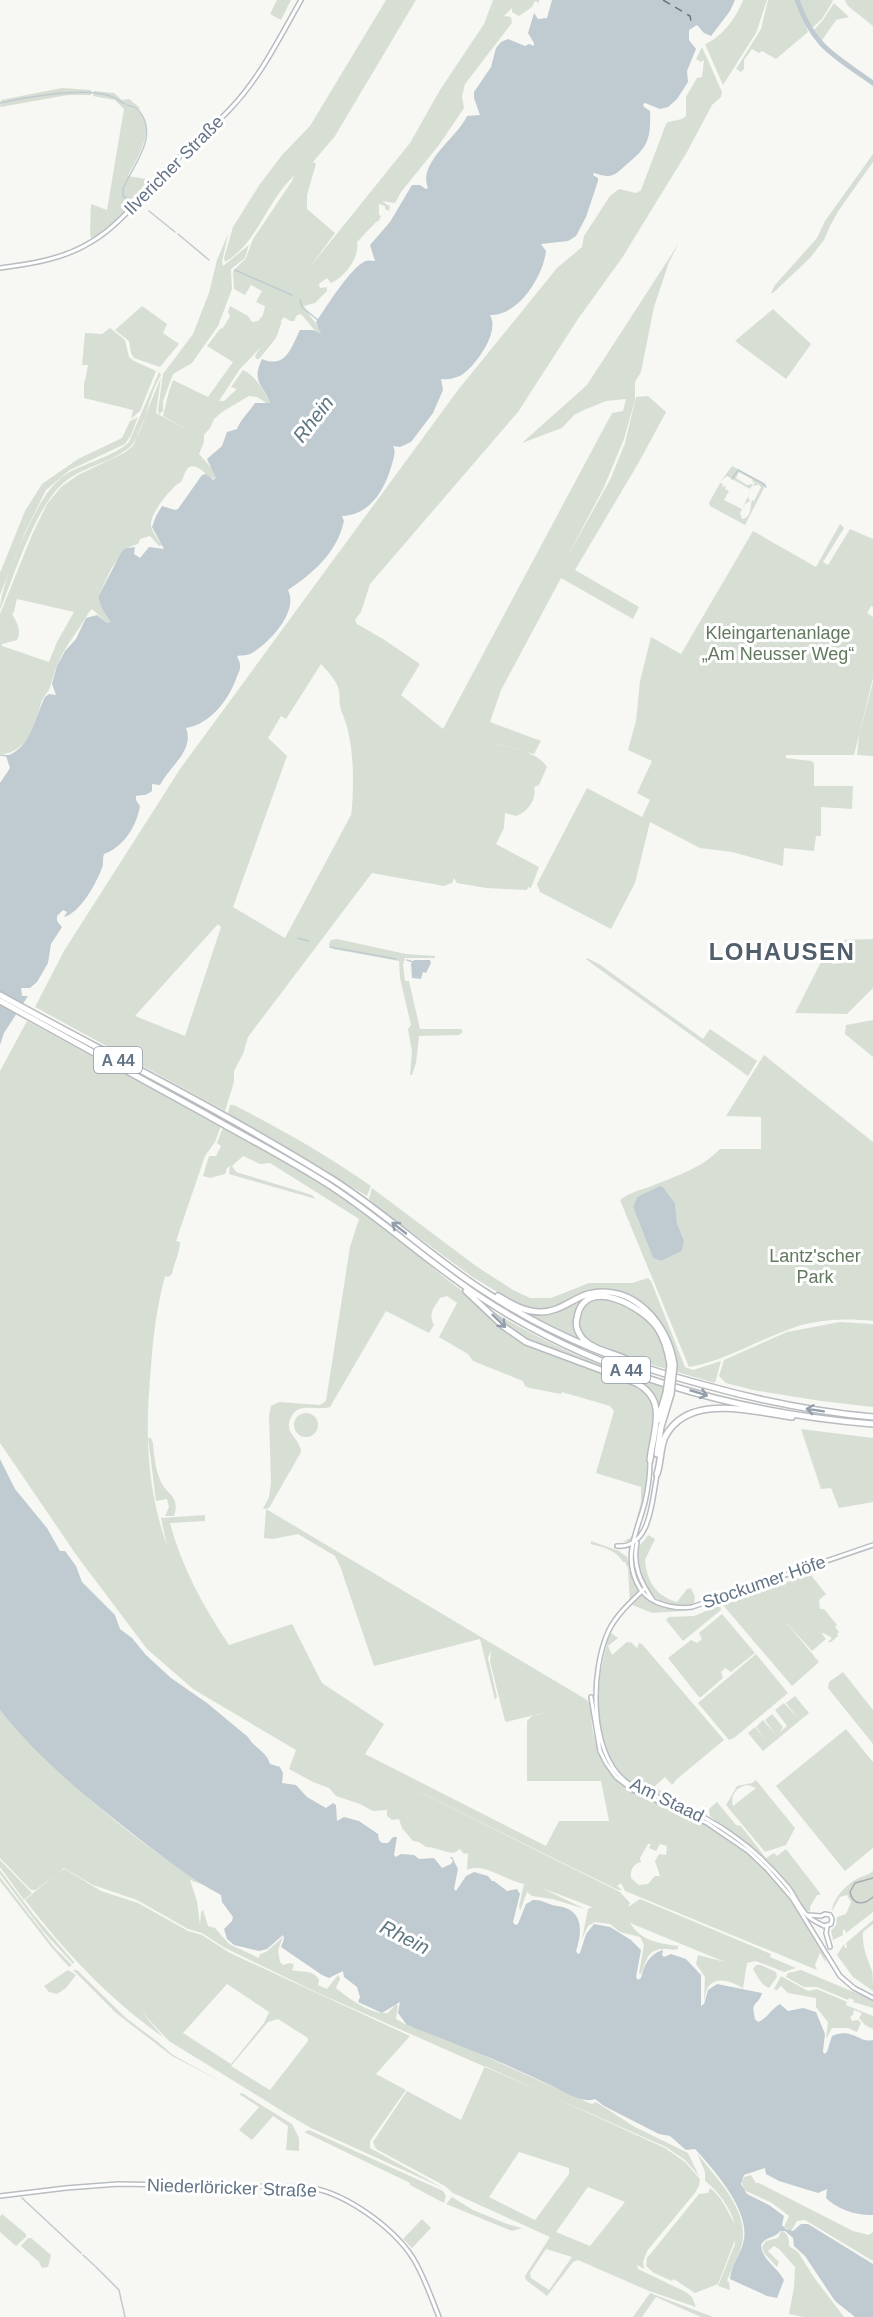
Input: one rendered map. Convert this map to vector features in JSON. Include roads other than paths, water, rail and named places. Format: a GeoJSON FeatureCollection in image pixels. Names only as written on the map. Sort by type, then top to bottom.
{"type":"FeatureCollection","features":[{"type":"Feature","properties":{"kind":"highway","name":"A 44"},"geometry":{"type":"LineString","coordinates":[[0,995],[235,1127]]}},
{"type":"Feature","properties":{"kind":"highway","name":"A 44"},"geometry":{"type":"LineString","coordinates":[[0,1001],[301,1160],[471,1282],[516,1311],[560,1335],[644,1369],[744,1396],[814,1410],[873,1417]]}},
{"type":"Feature","properties":{"kind":"highway","name":"A 44"},"geometry":{"type":"LineString","coordinates":[[369,1209],[457,1281],[537,1331],[611,1365],[709,1396],[812,1417],[873,1424]]}},
{"type":"Feature","properties":{"kind":"highway"},"geometry":{"type":"LineString","coordinates":[[457,1281],[503,1326],[526,1342],[646,1387],[655,1398],[657,1406],[650,1460]]}},
{"type":"Feature","properties":{"kind":"highway"},"geometry":{"type":"LineString","coordinates":[[471,1282],[517,1307],[540,1312],[559,1308],[593,1293],[622,1296],[639,1305],[655,1319],[668,1341],[672,1365],[659,1439],[657,1474]]}},
{"type":"Feature","properties":{"kind":"highway"},"geometry":{"type":"LineString","coordinates":[[644,1369],[581,1337],[576,1318],[586,1302],[597,1297],[610,1297],[624,1301],[638,1309],[657,1329],[672,1365]]}},
{"type":"Feature","properties":{"kind":"highway"},"geometry":{"type":"LineString","coordinates":[[655,1429],[668,1393]]}},
{"type":"Feature","properties":{"kind":"highway"},"geometry":{"type":"LineString","coordinates":[[657,1474],[663,1443],[670,1430],[680,1419],[696,1412],[732,1409],[796,1418],[812,1417]]}},
{"type":"Feature","properties":{"kind":"street","name":"Ilvericher Straße"},"geometry":{"type":"LineString","coordinates":[[0,268],[64,255],[92,242],[111,227],[237,101],[266,63],[301,0]]}},
{"type":"Feature","properties":{"kind":"street"},"geometry":{"type":"LineString","coordinates":[[650,1460],[646,1499],[632,1545],[631,1564],[641,1592],[654,1600]]}},
{"type":"Feature","properties":{"kind":"street"},"geometry":{"type":"LineString","coordinates":[[617,1546],[632,1545],[644,1530],[657,1474]]}},
{"type":"Feature","properties":{"kind":"street"},"geometry":{"type":"LineString","coordinates":[[637,1541],[636,1564],[641,1592]]}},
{"type":"Feature","properties":{"kind":"street","name":"Stockumer Höfe"},"geometry":{"type":"LineString","coordinates":[[641,1592],[675,1608],[692,1607],[873,1545]]}},
{"type":"Feature","properties":{"kind":"street","name":"Am Staad"},"geometry":{"type":"LineString","coordinates":[[641,1592],[619,1614],[610,1628],[600,1661],[597,1685],[598,1723],[608,1760],[619,1775],[634,1787],[692,1811],[737,1838],[774,1872],[807,1915],[820,1922]]}},
{"type":"Feature","properties":{"kind":"street","name":"Am Staad"},"geometry":{"type":"LineString","coordinates":[[591,1697],[600,1751],[616,1777],[633,1790],[707,1823],[748,1851],[773,1875],[792,1898],[840,1976],[854,1988],[873,1998]]}},
{"type":"Feature","properties":{"kind":"street"},"geometry":{"type":"LineString","coordinates":[[807,1915],[826,1914],[832,1917],[832,1923],[825,1926]]}},
{"type":"Feature","properties":{"kind":"street"},"geometry":{"type":"LineString","coordinates":[[821,1916],[820,1922],[825,1926],[830,1947]]}},
{"type":"Feature","properties":{"kind":"street","name":"Niederlöricker Straße"},"geometry":{"type":"LineString","coordinates":[[0,2196],[66,2188],[130,2184],[303,2187],[325,2191],[355,2206],[399,2241],[417,2266],[439,2317]]}},
{"type":"Feature","properties":{"kind":"water","name":"Rhein"},"geometry":{"type":"Polygon","coordinates":[[[552,0],[735,0],[730,11],[711,36],[704,33],[697,25],[689,30],[689,40],[696,49],[687,71],[688,82],[677,99],[668,107],[660,109],[643,104],[650,111],[649,136],[644,147],[616,174],[605,176],[594,173],[598,181],[586,217],[576,236],[568,241],[541,244],[546,251],[544,261],[527,293],[510,309],[500,314],[490,315],[492,330],[486,347],[469,369],[461,375],[441,379],[443,390],[433,413],[411,442],[400,447],[393,446],[394,455],[389,474],[375,499],[361,511],[342,516],[344,521],[341,532],[330,553],[314,570],[288,590],[289,608],[280,626],[259,648],[250,654],[237,656],[240,664],[239,671],[223,703],[203,722],[186,728],[188,736],[184,751],[160,785],[152,784],[152,791],[146,795],[136,796],[140,806],[133,828],[118,846],[104,854],[103,866],[92,889],[76,910],[64,917],[67,912],[63,910],[57,916],[57,921],[62,927],[51,944],[48,963],[37,982],[30,988],[21,988],[22,996],[28,996],[4,1033],[0,1045],[0,783],[10,768],[6,756],[14,752],[27,739],[45,697],[49,694],[56,695],[52,684],[57,666],[65,651],[76,639],[86,618],[97,615],[107,623],[111,622],[102,609],[98,597],[122,551],[135,547],[134,554],[140,558],[149,547],[164,549],[152,527],[162,506],[178,509],[202,475],[206,474],[213,480],[216,478],[207,459],[222,446],[227,432],[237,429],[255,403],[270,403],[258,378],[262,359],[277,361],[282,359],[287,355],[300,330],[313,330],[321,334],[316,322],[354,270],[366,261],[375,261],[370,245],[390,222],[412,185],[428,188],[426,179],[433,160],[467,116],[480,115],[474,92],[491,67],[496,48],[508,39],[525,46],[529,44],[534,46],[528,33],[534,13],[538,19],[547,18],[552,0]]]}},
{"type":"Feature","properties":{"kind":"water"},"geometry":{"type":"Polygon","coordinates":[[[414,960],[430,960],[431,963],[426,973],[423,972],[421,979],[412,978],[411,964],[414,960]]]}},
{"type":"Feature","properties":{"kind":"water"},"geometry":{"type":"Polygon","coordinates":[[[660,1186],[675,1203],[677,1223],[684,1240],[682,1251],[661,1261],[653,1258],[633,1207],[637,1197],[660,1186]]]}},
{"type":"Feature","properties":{"kind":"water","name":"Rhein"},"geometry":{"type":"Polygon","coordinates":[[[0,1459],[15,1489],[47,1528],[60,1551],[65,1551],[76,1566],[82,1582],[115,1615],[120,1629],[132,1638],[146,1655],[171,1678],[207,1703],[248,1737],[266,1756],[270,1764],[280,1767],[283,1773],[282,1783],[296,1785],[307,1797],[326,1808],[333,1803],[336,1805],[337,1821],[344,1817],[359,1821],[378,1834],[382,1843],[388,1843],[393,1837],[397,1837],[394,1855],[396,1857],[401,1854],[414,1855],[419,1859],[434,1858],[442,1868],[451,1864],[453,1861],[450,1857],[452,1857],[458,1869],[454,1889],[456,1891],[466,1876],[474,1872],[488,1876],[507,1891],[517,1889],[520,1894],[513,1922],[515,1925],[518,1924],[526,1904],[533,1900],[572,1911],[580,1928],[576,1951],[578,1954],[586,1934],[594,1924],[610,1927],[631,1940],[641,1950],[636,1977],[638,1980],[648,1961],[658,1952],[663,1950],[664,1957],[671,1954],[686,1959],[701,1975],[701,2006],[704,2004],[708,1990],[717,1984],[762,1993],[754,2005],[755,2018],[758,2022],[780,2004],[788,2011],[803,2008],[816,2012],[825,2034],[824,2054],[827,2052],[832,2036],[839,2034],[851,2034],[864,2040],[873,2040],[873,2215],[860,2214],[841,2208],[826,2198],[827,2189],[818,2193],[779,2181],[766,2174],[765,2168],[744,2175],[741,2184],[747,2194],[784,2216],[782,2225],[786,2229],[793,2231],[801,2224],[808,2224],[873,2264],[873,2317],[855,2317],[835,2301],[805,2256],[794,2246],[793,2238],[785,2231],[780,2231],[761,2245],[767,2260],[784,2280],[777,2298],[767,2296],[730,2279],[744,2239],[741,2215],[728,2191],[695,2149],[686,2150],[670,2136],[659,2134],[604,2106],[595,2099],[585,2100],[574,2097],[498,2062],[407,2025],[398,2013],[400,2002],[382,2013],[358,2002],[360,1997],[357,1987],[344,1977],[343,1971],[329,1978],[322,1975],[281,1947],[283,1935],[267,1949],[259,1951],[234,1945],[227,1939],[224,1929],[233,1917],[222,1902],[221,1895],[168,1861],[83,1793],[31,1745],[0,1710],[0,1459]]]}},
{"type":"Feature","properties":{"kind":"waterway"},"geometry":{"type":"LineString","coordinates":[[797,0],[818,40],[836,57],[873,83]]}},
{"type":"Feature","properties":{"kind":"waterway"},"geometry":{"type":"LineString","coordinates":[[0,103],[57,94],[88,92],[113,97],[125,104]]}},
{"type":"Feature","properties":{"kind":"waterway"},"geometry":{"type":"LineString","coordinates":[[127,105],[136,108],[141,113],[147,134],[142,153],[123,189],[123,196],[131,201]]}},
{"type":"Feature","properties":{"kind":"waterway"},"geometry":{"type":"LineString","coordinates":[[149,211],[175,232]]}},
{"type":"Feature","properties":{"kind":"waterway"},"geometry":{"type":"LineString","coordinates":[[178,234],[209,260]]}},
{"type":"Feature","properties":{"kind":"waterway"},"geometry":{"type":"LineString","coordinates":[[235,270],[292,295]]}},
{"type":"Feature","properties":{"kind":"waterway"},"geometry":{"type":"LineString","coordinates":[[300,300],[302,307],[319,321]]}},
{"type":"Feature","properties":{"kind":"waterway"},"geometry":{"type":"LineString","coordinates":[[732,479],[738,470],[766,487]]}},
{"type":"Feature","properties":{"kind":"waterway"},"geometry":{"type":"LineString","coordinates":[[0,755],[8,756]]}},
{"type":"Feature","properties":{"kind":"waterway"},"geometry":{"type":"LineString","coordinates":[[298,938],[308,941]]}},
{"type":"Feature","properties":{"kind":"waterway"},"geometry":{"type":"LineString","coordinates":[[330,947],[396,959]]}},
{"type":"Feature","properties":{"kind":"waterway"},"geometry":{"type":"LineString","coordinates":[[407,960],[413,962]]}},
{"type":"Feature","properties":{"kind":"waterway"},"geometry":{"type":"LineString","coordinates":[[22,2198],[81,2253]]}},
{"type":"Feature","properties":{"kind":"waterway"},"geometry":{"type":"LineString","coordinates":[[83,2255],[95,2266]]}},
{"type":"Feature","properties":{"kind":"waterway"},"geometry":{"type":"LineString","coordinates":[[96,2267],[119,2290],[125,2317]]}},
{"type":"Feature","properties":{"kind":"tram line"},"geometry":{"type":"LineString","coordinates":[[873,1878],[855,1883],[850,1892],[851,1897],[859,1903],[866,1902],[873,1897]]}},
{"type":"Feature","properties":{"kind":"district","name":"LOHAUSEN"},"geometry":{"type":"Point","coordinates":[782,951]}},
{"type":"Feature","properties":{"kind":"park label","name":"Kleingartenanlage „Am Neusser Weg“"},"geometry":{"type":"Point","coordinates":[778,643]}},
{"type":"Feature","properties":{"kind":"park label","name":"Lantz'scher Park"},"geometry":{"type":"Point","coordinates":[815,1266]}}]}
